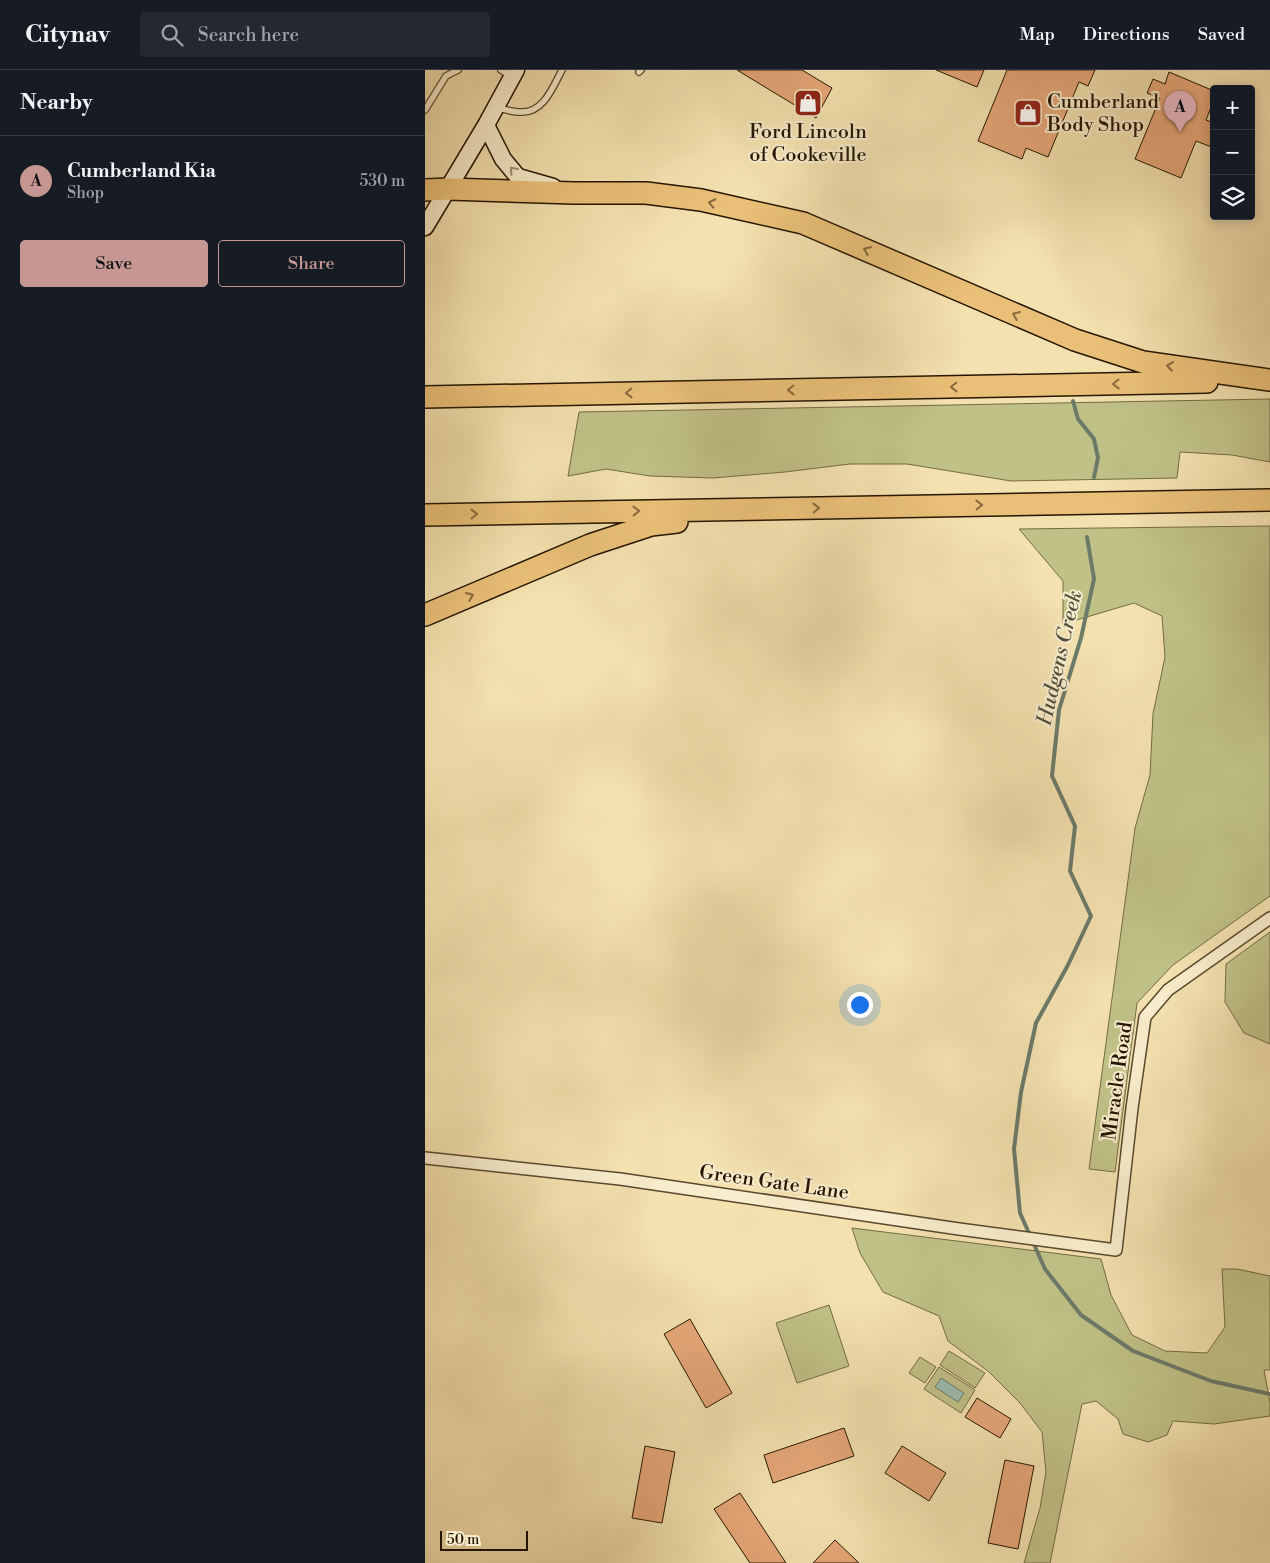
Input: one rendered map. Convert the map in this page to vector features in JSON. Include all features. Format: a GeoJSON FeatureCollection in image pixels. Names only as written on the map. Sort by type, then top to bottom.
{"type":"FeatureCollection","features":[{"type":"Feature","properties":{"kind":"highway"},"geometry":{"type":"LineString","coordinates":[[425,190],[655,194],[701,200],[803,223],[1075,340],[1143,362],[1270,380]]}},
{"type":"Feature","properties":{"kind":"highway"},"geometry":{"type":"LineString","coordinates":[[425,397],[1270,380]]}},
{"type":"Feature","properties":{"kind":"highway"},"geometry":{"type":"LineString","coordinates":[[425,515],[1270,500]]}},
{"type":"Feature","properties":{"kind":"highway"},"geometry":{"type":"LineString","coordinates":[[425,615],[590,545],[651,525],[777,508]]}},
{"type":"Feature","properties":{"kind":"main road"},"geometry":{"type":"LineString","coordinates":[[425,227],[486,125],[510,72]]}},
{"type":"Feature","properties":{"kind":"main road"},"geometry":{"type":"LineString","coordinates":[[486,125],[503,159],[518,177],[574,193]]}},
{"type":"Feature","properties":{"kind":"street","name":"Miracle Road"},"geometry":{"type":"LineString","coordinates":[[1116,1250],[1132,1108],[1145,1017],[1168,990],[1270,918]]}},
{"type":"Feature","properties":{"kind":"street","name":"Green Gate Lane"},"geometry":{"type":"LineString","coordinates":[[425,1158],[620,1179],[1116,1250]]}},
{"type":"Feature","properties":{"kind":"lane"},"geometry":{"type":"LineString","coordinates":[[425,110],[446,76],[458,70]]}},
{"type":"Feature","properties":{"kind":"lane"},"geometry":{"type":"LineString","coordinates":[[495,108],[521,113],[535,110],[547,97],[562,70]]}},
{"type":"Feature","properties":{"kind":"green space"},"geometry":{"type":"Polygon","coordinates":[[[1270,399],[1270,462],[1232,455],[1180,452],[1177,478],[1011,481],[907,464],[850,464],[713,478],[650,476],[606,469],[568,476],[579,412],[1270,399]]]}},
{"type":"Feature","properties":{"kind":"green space"},"geometry":{"type":"Polygon","coordinates":[[[1270,526],[1270,896],[1173,965],[1137,1003],[1115,1172],[1089,1169],[1135,828],[1150,775],[1153,714],[1165,657],[1162,616],[1134,603],[1063,624],[1063,581],[1019,529],[1270,526]]]}},
{"type":"Feature","properties":{"kind":"green space"},"geometry":{"type":"Polygon","coordinates":[[[1270,932],[1270,1044],[1244,1033],[1225,1002],[1226,964],[1270,932]]]}},
{"type":"Feature","properties":{"kind":"green space"},"geometry":{"type":"Polygon","coordinates":[[[852,1228],[1101,1259],[1111,1295],[1132,1335],[1165,1351],[1207,1353],[1225,1327],[1222,1269],[1237,1269],[1270,1276],[1270,1370],[1264,1370],[1270,1403],[1270,1416],[1214,1424],[1173,1421],[1167,1435],[1148,1442],[1123,1434],[1118,1419],[1096,1401],[1082,1404],[1050,1563],[1024,1563],[1040,1508],[1046,1472],[1042,1432],[1020,1403],[989,1372],[948,1341],[939,1316],[883,1292],[860,1253],[852,1228]]]}},
{"type":"Feature","properties":{"kind":"green space"},"geometry":{"type":"Polygon","coordinates":[[[829,1305],[849,1366],[797,1383],[776,1323],[829,1305]]]}},
{"type":"Feature","properties":{"kind":"green space"},"geometry":{"type":"Polygon","coordinates":[[[949,1351],[985,1373],[975,1388],[940,1365],[949,1351]]]}},
{"type":"Feature","properties":{"kind":"green space"},"geometry":{"type":"Polygon","coordinates":[[[920,1357],[936,1367],[925,1383],[909,1373],[920,1357]]]}},
{"type":"Feature","properties":{"kind":"green space"},"geometry":{"type":"Polygon","coordinates":[[[939,1367],[975,1390],[961,1413],[924,1389],[939,1367]]]}},
{"type":"Feature","properties":{"kind":"shaded area"},"geometry":{"type":"Polygon","coordinates":[[[941,1378],[964,1393],[958,1402],[935,1387],[941,1378]]]}},
{"type":"Feature","properties":{"kind":"building","name":"Ford Lincoln of Cookeville"},"geometry":{"type":"Polygon","coordinates":[[[737,70],[802,70],[832,88],[816,118],[737,70]]]}},
{"type":"Feature","properties":{"kind":"building"},"geometry":{"type":"Polygon","coordinates":[[[936,70],[984,70],[977,87],[936,70]]]}},
{"type":"Feature","properties":{"kind":"building","name":"Cumberland Body Shop"},"geometry":{"type":"Polygon","coordinates":[[[1007,70],[1095,70],[1088,86],[1079,82],[1048,157],[1026,148],[1022,159],[978,141],[1007,70]]]}},
{"type":"Feature","properties":{"kind":"building"},"geometry":{"type":"Polygon","coordinates":[[[1169,72],[1210,89],[1210,110],[1206,120],[1210,122],[1210,146],[1196,141],[1181,178],[1135,159],[1160,98],[1147,93],[1153,79],[1165,84],[1169,72]]]}},
{"type":"Feature","properties":{"kind":"building"},"geometry":{"type":"Polygon","coordinates":[[[690,1319],[732,1393],[706,1408],[664,1334],[690,1319]]]}},
{"type":"Feature","properties":{"kind":"building"},"geometry":{"type":"Polygon","coordinates":[[[977,1398],[1011,1419],[1000,1438],[965,1417],[977,1398]]]}},
{"type":"Feature","properties":{"kind":"building"},"geometry":{"type":"Polygon","coordinates":[[[844,1428],[854,1456],[773,1483],[764,1455],[844,1428]]]}},
{"type":"Feature","properties":{"kind":"building"},"geometry":{"type":"Polygon","coordinates":[[[645,1446],[675,1452],[662,1523],[632,1518],[645,1446]]]}},
{"type":"Feature","properties":{"kind":"building"},"geometry":{"type":"Polygon","coordinates":[[[902,1446],[946,1473],[929,1501],[885,1473],[902,1446]]]}},
{"type":"Feature","properties":{"kind":"building"},"geometry":{"type":"Polygon","coordinates":[[[1005,1460],[1034,1466],[1018,1549],[988,1543],[1005,1460]]]}},
{"type":"Feature","properties":{"kind":"building"},"geometry":{"type":"Polygon","coordinates":[[[740,1493],[786,1563],[750,1563],[714,1509],[740,1493]]]}},
{"type":"Feature","properties":{"kind":"building"},"geometry":{"type":"Polygon","coordinates":[[[835,1540],[859,1563],[813,1563],[835,1540]]]}},
{"type":"Feature","properties":{"kind":"waterway"},"geometry":{"type":"LineString","coordinates":[[1073,401],[1078,419],[1094,439],[1098,458],[1094,477]]}},
{"type":"Feature","properties":{"kind":"waterway","name":"Hudgens Creek"},"geometry":{"type":"LineString","coordinates":[[1087,537],[1094,579],[1081,638],[1059,710],[1052,776],[1075,826],[1070,871],[1091,916],[1068,965],[1036,1023],[1021,1092],[1014,1149],[1020,1213],[1045,1269],[1081,1315],[1133,1351],[1211,1381],[1270,1394]]}},
{"type":"Feature","properties":{"kind":"place","name":"Ford Lincoln of Cookeville"},"geometry":{"type":"Point","coordinates":[808,103]}},
{"type":"Feature","properties":{"kind":"place","name":"Cumberland Body Shop"},"geometry":{"type":"Point","coordinates":[1028,113]}},
{"type":"Feature","properties":{"kind":"place","name":"Cumberland Kia"},"geometry":{"type":"Point","coordinates":[1180,132]}}]}
